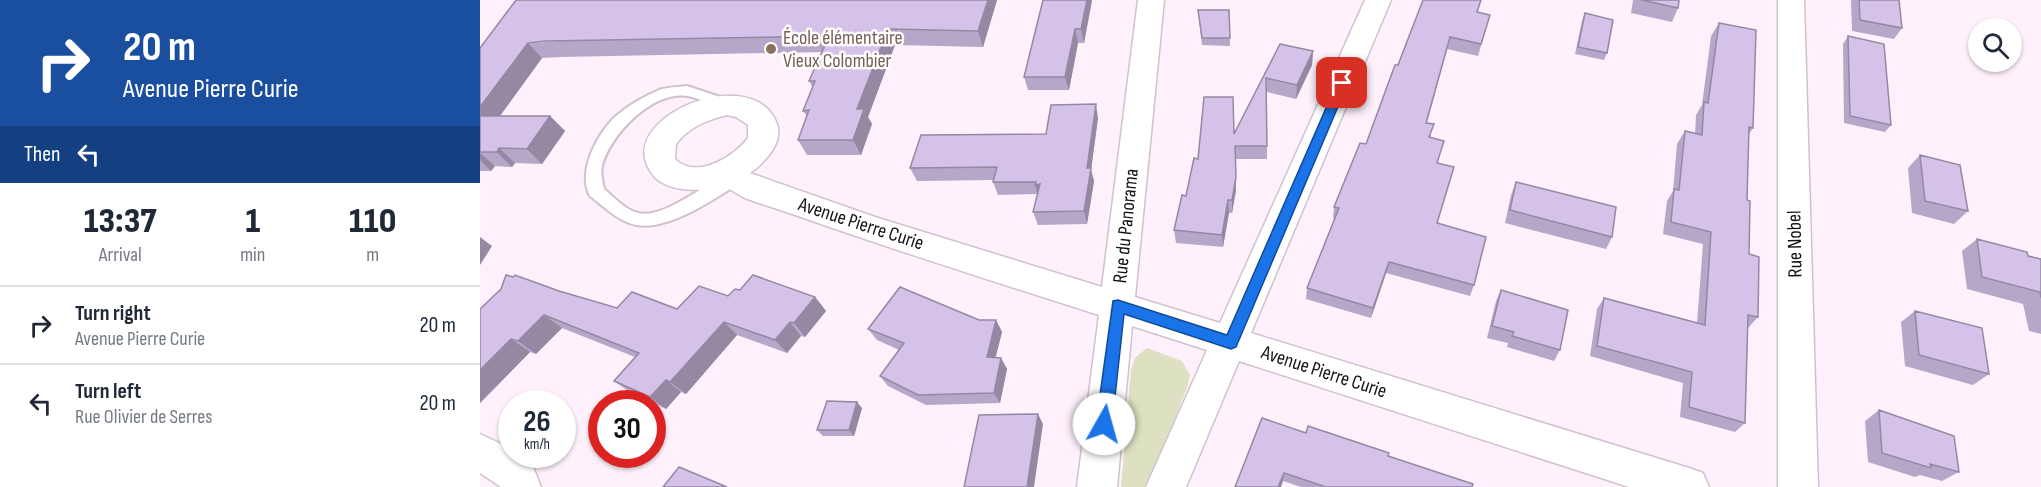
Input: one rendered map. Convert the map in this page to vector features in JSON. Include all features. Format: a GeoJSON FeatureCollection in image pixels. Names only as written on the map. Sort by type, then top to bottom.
{"type":"FeatureCollection","features":[{"type":"Feature","properties":{"kind":"street","name":"Rue du Panorama"},"geometry":{"type":"LineString","coordinates":[[1097,487],[1151,0]]}},
{"type":"Feature","properties":{"kind":"street"},"geometry":{"type":"LineString","coordinates":[[1166,487],[1378,0]]}},
{"type":"Feature","properties":{"kind":"street","name":"Rue Nobel"},"geometry":{"type":"LineString","coordinates":[[1791,0],[1798,487]]}},
{"type":"Feature","properties":{"kind":"street"},"geometry":{"type":"LineString","coordinates":[[727,105],[742,106],[754,111],[762,119],[765,130],[761,142],[752,154],[728,176],[704,178],[672,175],[663,168],[658,158],[660,146],[667,134],[693,114],[727,105]]}},
{"type":"Feature","properties":{"kind":"street","name":"Avenue Pierre Curie"},"geometry":{"type":"LineString","coordinates":[[728,176],[872,229],[1689,487]]}},
{"type":"Feature","properties":{"kind":"street"},"geometry":{"type":"LineString","coordinates":[[480,452],[516,472],[521,487]]}},
{"type":"Feature","properties":{"kind":"lane"},"geometry":{"type":"LineString","coordinates":[[727,105],[687,91],[664,94],[620,121],[603,146],[593,168],[596,192],[619,211],[640,220],[672,213],[705,197],[728,176]]}},
{"type":"Feature","properties":{"kind":"green space"},"geometry":{"type":"Polygon","coordinates":[[[1147,348],[1182,361],[1190,375],[1148,487],[1121,487],[1131,370],[1135,358],[1147,348]]]}},
{"type":"Feature","properties":{"kind":"building"},"geometry":{"type":"Polygon","coordinates":[[[516,0],[988,0],[978,31],[888,29],[857,109],[864,109],[853,140],[798,140],[809,110],[803,111],[815,81],[809,81],[829,36],[528,43],[480,107],[480,48],[516,0]]]}},
{"type":"Feature","properties":{"kind":"building"},"geometry":{"type":"Polygon","coordinates":[[[1043,0],[1087,0],[1081,29],[1075,29],[1065,77],[1024,77],[1043,0]]]}},
{"type":"Feature","properties":{"kind":"building"},"geometry":{"type":"Polygon","coordinates":[[[1423,0],[1481,0],[1477,12],[1490,15],[1481,44],[1450,37],[1426,123],[1434,124],[1429,137],[1444,141],[1437,163],[1454,167],[1437,223],[1486,237],[1474,285],[1389,262],[1373,308],[1307,288],[1339,208],[1334,207],[1360,143],[1366,144],[1395,65],[1398,65],[1423,0]]]}},
{"type":"Feature","properties":{"kind":"building"},"geometry":{"type":"Polygon","coordinates":[[[1642,0],[1679,0],[1678,8],[1642,0]]]}},
{"type":"Feature","properties":{"kind":"building"},"geometry":{"type":"Polygon","coordinates":[[[1859,0],[1899,0],[1902,28],[1860,20],[1859,0]]]}},
{"type":"Feature","properties":{"kind":"building"},"geometry":{"type":"Polygon","coordinates":[[[1198,10],[1229,10],[1230,38],[1202,38],[1198,10]]]}},
{"type":"Feature","properties":{"kind":"building"},"geometry":{"type":"Polygon","coordinates":[[[1585,13],[1613,20],[1607,53],[1578,47],[1585,13]]]}},
{"type":"Feature","properties":{"kind":"building"},"geometry":{"type":"Polygon","coordinates":[[[1719,23],[1756,30],[1753,128],[1749,127],[1747,200],[1750,201],[1749,254],[1759,257],[1758,317],[1748,315],[1745,423],[1689,407],[1692,372],[1597,346],[1604,298],[1705,325],[1711,232],[1671,222],[1674,189],[1679,190],[1685,131],[1702,135],[1704,102],[1708,103],[1719,23]]]}},
{"type":"Feature","properties":{"kind":"building"},"geometry":{"type":"Polygon","coordinates":[[[1848,36],[1884,44],[1891,125],[1850,116],[1848,36]]]}},
{"type":"Feature","properties":{"kind":"building"},"geometry":{"type":"Polygon","coordinates":[[[1280,44],[1313,51],[1297,85],[1266,78],[1267,146],[1235,146],[1236,177],[1232,200],[1228,200],[1222,235],[1174,230],[1182,195],[1186,196],[1194,158],[1198,159],[1204,97],[1233,97],[1234,134],[1280,44]]]}},
{"type":"Feature","properties":{"kind":"building"},"geometry":{"type":"Polygon","coordinates":[[[1096,104],[1087,168],[1091,168],[1084,211],[1033,212],[1040,184],[1035,185],[1036,182],[993,182],[997,167],[910,168],[921,135],[1046,134],[1051,105],[1096,104]]]}},
{"type":"Feature","properties":{"kind":"building"},"geometry":{"type":"Polygon","coordinates":[[[480,116],[550,116],[527,149],[499,148],[497,152],[480,152],[480,116]]]}},
{"type":"Feature","properties":{"kind":"building"},"geometry":{"type":"Polygon","coordinates":[[[1920,155],[1960,165],[1968,211],[1925,201],[1920,155]]]}},
{"type":"Feature","properties":{"kind":"building"},"geometry":{"type":"Polygon","coordinates":[[[1516,182],[1616,207],[1612,237],[1510,210],[1516,182]]]}},
{"type":"Feature","properties":{"kind":"building"},"geometry":{"type":"Polygon","coordinates":[[[1977,239],[2027,252],[2028,256],[2041,259],[2041,298],[2040,292],[1982,277],[1977,239]]]}},
{"type":"Feature","properties":{"kind":"building"},"geometry":{"type":"Polygon","coordinates":[[[506,275],[513,277],[515,275],[617,308],[632,292],[677,309],[699,286],[728,296],[735,289],[740,290],[753,275],[815,297],[794,323],[790,322],[775,340],[724,322],[670,382],[666,380],[657,390],[634,390],[614,381],[639,353],[544,315],[518,341],[511,339],[480,370],[480,309],[501,289],[506,275]]]}},
{"type":"Feature","properties":{"kind":"building"},"geometry":{"type":"Polygon","coordinates":[[[900,287],[979,320],[996,320],[987,357],[1001,358],[994,393],[918,395],[880,376],[904,343],[868,329],[900,287]]]}},
{"type":"Feature","properties":{"kind":"building"},"geometry":{"type":"Polygon","coordinates":[[[1501,290],[1568,310],[1560,350],[1512,336],[1514,332],[1492,326],[1501,290]]]}},
{"type":"Feature","properties":{"kind":"building"},"geometry":{"type":"Polygon","coordinates":[[[1915,311],[1982,328],[1989,374],[1919,355],[1915,311]]]}},
{"type":"Feature","properties":{"kind":"building"},"geometry":{"type":"Polygon","coordinates":[[[827,401],[857,402],[849,430],[817,430],[827,401]]]}},
{"type":"Feature","properties":{"kind":"building"},"geometry":{"type":"Polygon","coordinates":[[[1879,410],[1954,436],[1959,472],[1930,464],[1931,468],[1882,453],[1879,410]]]}},
{"type":"Feature","properties":{"kind":"building"},"geometry":{"type":"Polygon","coordinates":[[[1038,414],[1027,487],[964,487],[979,415],[1038,414]]]}},
{"type":"Feature","properties":{"kind":"building"},"geometry":{"type":"Polygon","coordinates":[[[1262,418],[1306,433],[1308,426],[1473,484],[1472,487],[1326,487],[1284,473],[1278,487],[1235,487],[1262,418]]]}},
{"type":"Feature","properties":{"kind":"building"},"geometry":{"type":"Polygon","coordinates":[[[679,467],[727,487],[663,487],[679,467]]]}},
{"type":"Feature","properties":{"kind":"place","name":"École élémentaire Vieux Colombier"},"geometry":{"type":"Point","coordinates":[771,49]}},
{"type":"Feature","properties":{"kind":"route"},"geometry":{"type":"LineString","coordinates":[[1104,424],[1118,306],[1231,342],[1342,83]]}}]}
